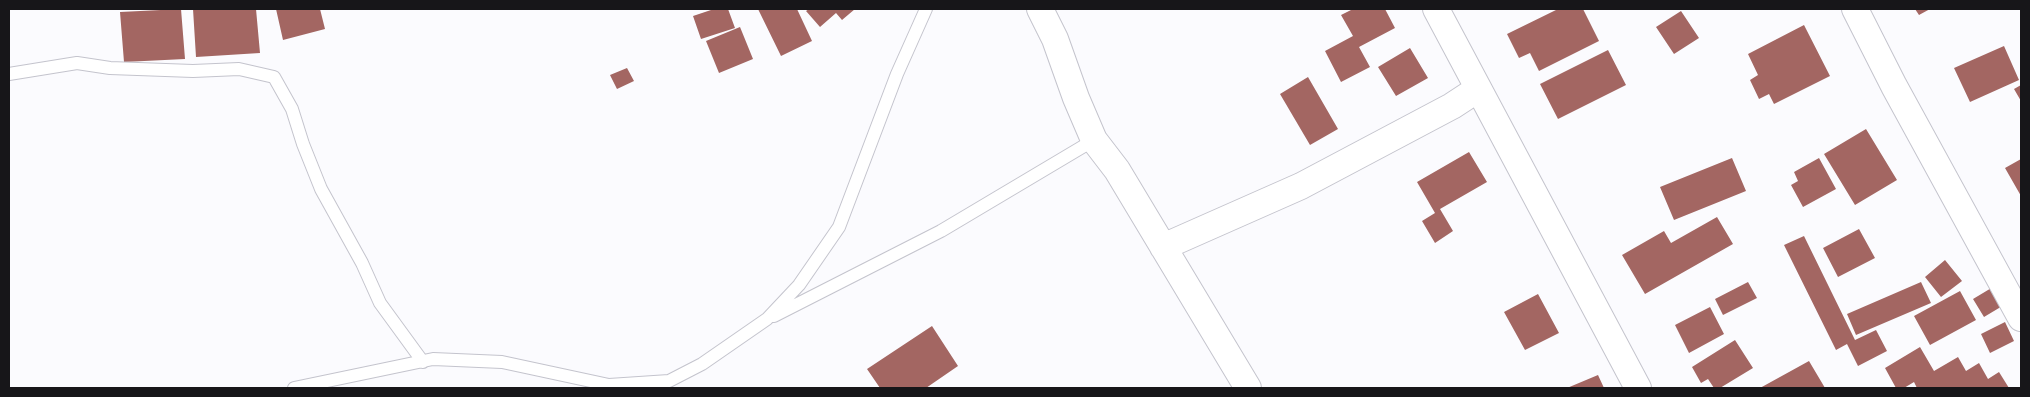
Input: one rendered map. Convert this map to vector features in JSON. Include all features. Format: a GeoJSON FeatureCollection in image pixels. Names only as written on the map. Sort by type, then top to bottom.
{"type":"FeatureCollection","features":[{"type":"Feature","properties":{"kind":"street"},"geometry":{"type":"LineString","coordinates":[[1040,9],[1055,39],[1076,98],[1094,140],[1118,170],[1248,388]]}},
{"type":"Feature","properties":{"kind":"street"},"geometry":{"type":"LineString","coordinates":[[1436,9],[1638,388]]}},
{"type":"Feature","properties":{"kind":"street"},"geometry":{"type":"LineString","coordinates":[[1855,9],[1894,86],[2021,318]]}},
{"type":"Feature","properties":{"kind":"street"},"geometry":{"type":"LineString","coordinates":[[1163,246],[1301,186],[1452,106],[1478,88]]}},
{"type":"Feature","properties":{"kind":"lane"},"geometry":{"type":"LineString","coordinates":[[767,319],[799,285],[839,227],[897,74],[926,9]]}},
{"type":"Feature","properties":{"kind":"lane"},"geometry":{"type":"LineString","coordinates":[[9,74],[77,63],[110,68],[239,69],[274,77],[292,109],[303,144],[321,189],[362,263],[380,303],[423,362]]}},
{"type":"Feature","properties":{"kind":"lane"},"geometry":{"type":"LineString","coordinates":[[294,388],[433,360],[502,362],[609,385],[669,381],[702,364],[767,319],[941,231],[1094,140]]}},
{"type":"Feature","properties":{"kind":"building"},"geometry":{"type":"Polygon","coordinates":[[[181,9],[185,59],[124,62],[120,12],[181,9]]]}},
{"type":"Feature","properties":{"kind":"building"},"geometry":{"type":"Polygon","coordinates":[[[193,9],[256,9],[260,53],[196,57],[193,9]]]}},
{"type":"Feature","properties":{"kind":"building"},"geometry":{"type":"Polygon","coordinates":[[[276,9],[320,9],[325,29],[283,40],[276,9]]]}},
{"type":"Feature","properties":{"kind":"building"},"geometry":{"type":"Polygon","coordinates":[[[714,9],[728,9],[735,28],[701,39],[693,16],[714,9]]]}},
{"type":"Feature","properties":{"kind":"building"},"geometry":{"type":"Polygon","coordinates":[[[758,9],[797,9],[812,41],[781,56],[758,9]]]}},
{"type":"Feature","properties":{"kind":"building"},"geometry":{"type":"Polygon","coordinates":[[[809,9],[855,9],[842,20],[836,13],[820,27],[806,11],[809,9]]]}},
{"type":"Feature","properties":{"kind":"building"},"geometry":{"type":"Polygon","coordinates":[[[1353,9],[1385,9],[1395,28],[1359,47],[1370,67],[1341,82],[1325,51],[1353,36],[1341,15],[1353,9]]]}},
{"type":"Feature","properties":{"kind":"building"},"geometry":{"type":"Polygon","coordinates":[[[1558,9],[1583,9],[1599,41],[1539,71],[1530,53],[1519,58],[1507,34],[1558,9]]]}},
{"type":"Feature","properties":{"kind":"building"},"geometry":{"type":"Polygon","coordinates":[[[1915,9],[1930,9],[1919,15],[1915,9]]]}},
{"type":"Feature","properties":{"kind":"building"},"geometry":{"type":"Polygon","coordinates":[[[1681,11],[1699,38],[1674,54],[1656,27],[1681,11]]]}},
{"type":"Feature","properties":{"kind":"building"},"geometry":{"type":"Polygon","coordinates":[[[1804,25],[1830,76],[1774,104],[1769,94],[1759,99],[1750,80],[1758,75],[1748,54],[1804,25]]]}},
{"type":"Feature","properties":{"kind":"building"},"geometry":{"type":"Polygon","coordinates":[[[740,27],[753,59],[719,73],[706,41],[740,27]]]}},
{"type":"Feature","properties":{"kind":"building"},"geometry":{"type":"Polygon","coordinates":[[[2004,46],[2019,80],[1970,102],[1954,68],[2004,46]]]}},
{"type":"Feature","properties":{"kind":"building"},"geometry":{"type":"Polygon","coordinates":[[[1410,48],[1428,78],[1396,96],[1378,67],[1410,48]]]}},
{"type":"Feature","properties":{"kind":"building"},"geometry":{"type":"Polygon","coordinates":[[[1608,50],[1626,85],[1558,119],[1540,84],[1608,50]]]}},
{"type":"Feature","properties":{"kind":"building"},"geometry":{"type":"Polygon","coordinates":[[[627,68],[634,81],[617,89],[610,75],[627,68]]]}},
{"type":"Feature","properties":{"kind":"building"},"geometry":{"type":"Polygon","coordinates":[[[1308,77],[1338,129],[1310,145],[1280,94],[1308,77]]]}},
{"type":"Feature","properties":{"kind":"building"},"geometry":{"type":"Polygon","coordinates":[[[2021,85],[2021,101],[2014,89],[2021,85]]]}},
{"type":"Feature","properties":{"kind":"building"},"geometry":{"type":"Polygon","coordinates":[[[1866,129],[1897,180],[1855,205],[1824,154],[1866,129]]]}},
{"type":"Feature","properties":{"kind":"building"},"geometry":{"type":"Polygon","coordinates":[[[1469,152],[1487,182],[1440,209],[1453,231],[1435,243],[1422,221],[1435,213],[1417,182],[1469,152]]]}},
{"type":"Feature","properties":{"kind":"building"},"geometry":{"type":"Polygon","coordinates":[[[1732,158],[1746,191],[1674,220],[1660,187],[1732,158]]]}},
{"type":"Feature","properties":{"kind":"building"},"geometry":{"type":"Polygon","coordinates":[[[1819,158],[1836,189],[1803,207],[1791,185],[1798,181],[1794,172],[1819,158]]]}},
{"type":"Feature","properties":{"kind":"building"},"geometry":{"type":"Polygon","coordinates":[[[2021,159],[2021,196],[2005,168],[2021,159]]]}},
{"type":"Feature","properties":{"kind":"building"},"geometry":{"type":"Polygon","coordinates":[[[1717,217],[1733,244],[1645,294],[1622,255],[1664,231],[1671,243],[1717,217]]]}},
{"type":"Feature","properties":{"kind":"building"},"geometry":{"type":"Polygon","coordinates":[[[1859,229],[1875,258],[1838,277],[1823,248],[1859,229]]]}},
{"type":"Feature","properties":{"kind":"building"},"geometry":{"type":"Polygon","coordinates":[[[1804,236],[1855,340],[1876,330],[1887,351],[1858,366],[1847,344],[1836,350],[1784,245],[1804,236]]]}},
{"type":"Feature","properties":{"kind":"building"},"geometry":{"type":"Polygon","coordinates":[[[1945,260],[1962,281],[1941,297],[1925,277],[1945,260]]]}},
{"type":"Feature","properties":{"kind":"building"},"geometry":{"type":"Polygon","coordinates":[[[1748,282],[1757,298],[1723,315],[1715,299],[1748,282]]]}},
{"type":"Feature","properties":{"kind":"building"},"geometry":{"type":"Polygon","coordinates":[[[1921,282],[1931,303],[1856,335],[1847,314],[1921,282]]]}},
{"type":"Feature","properties":{"kind":"building"},"geometry":{"type":"Polygon","coordinates":[[[1993,287],[2004,305],[1984,317],[1973,299],[1993,287]]]}},
{"type":"Feature","properties":{"kind":"building"},"geometry":{"type":"Polygon","coordinates":[[[1960,291],[1976,320],[1930,345],[1914,316],[1960,291]]]}},
{"type":"Feature","properties":{"kind":"building"},"geometry":{"type":"Polygon","coordinates":[[[1538,294],[1559,333],[1525,350],[1504,312],[1538,294]]]}},
{"type":"Feature","properties":{"kind":"building"},"geometry":{"type":"Polygon","coordinates":[[[1710,307],[1724,334],[1689,353],[1675,325],[1710,307]]]}},
{"type":"Feature","properties":{"kind":"building"},"geometry":{"type":"Polygon","coordinates":[[[2005,322],[2014,341],[1990,353],[1981,334],[2005,322]]]}},
{"type":"Feature","properties":{"kind":"building"},"geometry":{"type":"Polygon","coordinates":[[[932,326],[958,366],[926,388],[880,388],[867,369],[932,326]]]}},
{"type":"Feature","properties":{"kind":"building"},"geometry":{"type":"Polygon","coordinates":[[[1735,340],[1753,368],[1720,388],[1714,388],[1708,379],[1701,383],[1692,367],[1735,340]]]}},
{"type":"Feature","properties":{"kind":"building"},"geometry":{"type":"Polygon","coordinates":[[[1920,347],[1934,371],[1958,357],[1966,371],[1979,363],[1988,379],[1999,372],[2009,388],[1917,388],[1914,382],[1904,388],[1896,388],[1885,368],[1920,347]]]}},
{"type":"Feature","properties":{"kind":"building"},"geometry":{"type":"Polygon","coordinates":[[[1809,361],[1825,388],[1760,388],[1809,361]]]}},
{"type":"Feature","properties":{"kind":"building"},"geometry":{"type":"Polygon","coordinates":[[[1598,375],[1604,388],[1567,388],[1598,375]]]}}]}
